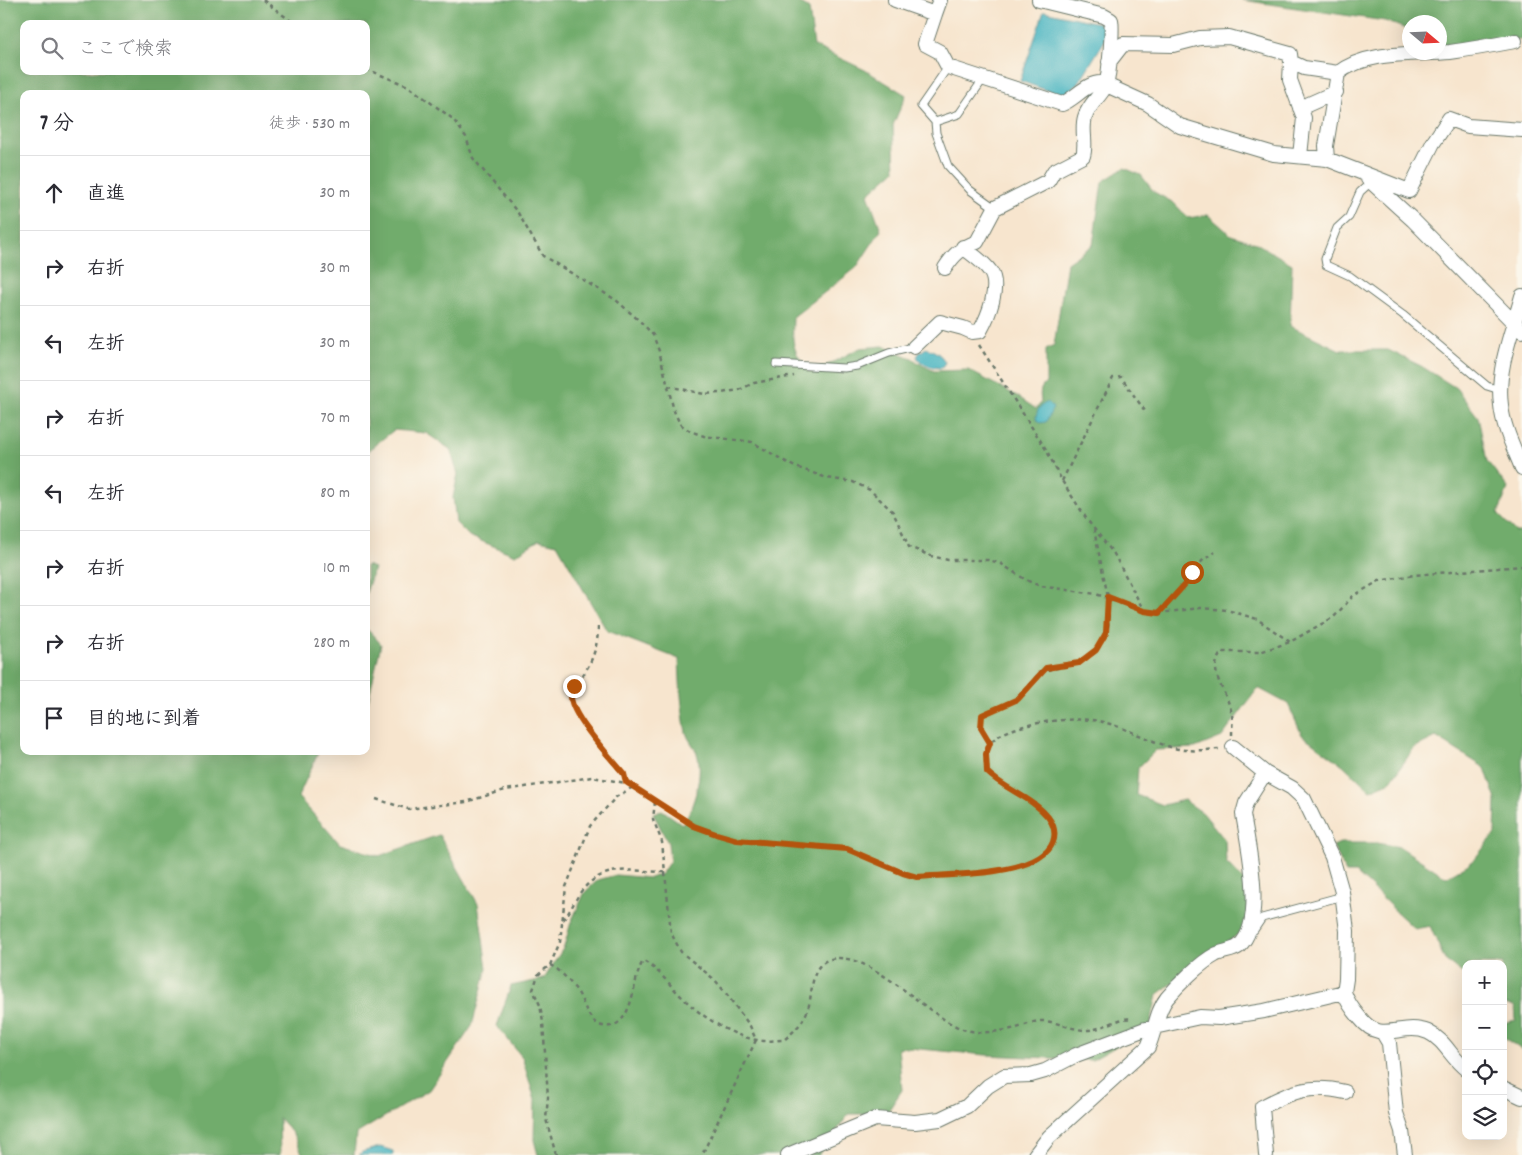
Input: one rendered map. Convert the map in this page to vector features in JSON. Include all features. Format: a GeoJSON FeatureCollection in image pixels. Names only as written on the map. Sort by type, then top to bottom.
{"type":"FeatureCollection","features":[{"type":"Feature","properties":{"kind":"street"},"geometry":{"type":"LineString","coordinates":[[895,0],[935,14]]}},
{"type":"Feature","properties":{"kind":"street"},"geometry":{"type":"LineString","coordinates":[[940,0],[925,44],[940,52],[948,67],[1062,104],[1095,82],[1106,84],[1148,104],[1180,126],[1274,154],[1327,159],[1366,177],[1409,191],[1433,143],[1449,120],[1468,126],[1522,130]]}},
{"type":"Feature","properties":{"kind":"street"},"geometry":{"type":"LineString","coordinates":[[945,268],[955,254],[963,247],[977,242],[995,208],[1048,181],[1054,171],[1083,156],[1086,146],[1084,121],[1087,109],[1106,84],[1111,20],[1039,0]]}},
{"type":"Feature","properties":{"kind":"street"},"geometry":{"type":"LineString","coordinates":[[1108,62],[1123,44],[1173,45],[1200,38],[1229,37],[1290,54],[1290,80],[1304,118],[1300,156]]}},
{"type":"Feature","properties":{"kind":"street"},"geometry":{"type":"LineString","coordinates":[[1291,62],[1304,68],[1338,73],[1345,68],[1370,58],[1452,52],[1515,41]]}},
{"type":"Feature","properties":{"kind":"street"},"geometry":{"type":"LineString","coordinates":[[1327,159],[1328,138],[1338,73]]}},
{"type":"Feature","properties":{"kind":"street"},"geometry":{"type":"LineString","coordinates":[[1300,108],[1336,92]]}},
{"type":"Feature","properties":{"kind":"street"},"geometry":{"type":"LineString","coordinates":[[1366,177],[1413,220],[1518,328]]}},
{"type":"Feature","properties":{"kind":"street"},"geometry":{"type":"LineString","coordinates":[[914,347],[940,322],[972,332],[980,331],[984,324],[989,309],[993,281],[990,271],[963,247]]}},
{"type":"Feature","properties":{"kind":"street"},"geometry":{"type":"LineString","coordinates":[[1522,296],[1518,328],[1503,366],[1500,390],[1501,405],[1507,430],[1522,468]]}},
{"type":"Feature","properties":{"kind":"street"},"geometry":{"type":"LineString","coordinates":[[1233,747],[1265,773],[1292,788],[1304,799],[1332,857],[1343,896],[1347,931],[1344,992],[1347,1000],[1365,1024],[1375,1032],[1383,1033],[1408,1029],[1426,1031],[1440,1038],[1458,1064],[1462,1066]]}},
{"type":"Feature","properties":{"kind":"street"},"geometry":{"type":"LineString","coordinates":[[1035,1155],[1049,1137],[1148,1047],[1150,1028],[1167,998],[1201,963],[1217,954],[1238,947],[1248,935],[1253,917],[1254,892],[1242,814],[1246,803],[1265,773]]}},
{"type":"Feature","properties":{"kind":"street"},"geometry":{"type":"LineString","coordinates":[[788,1155],[875,1119],[915,1122],[940,1119],[967,1106],[988,1086],[1004,1076],[1031,1075],[1045,1071],[1076,1055],[1150,1028],[1200,1017],[1219,1018],[1264,1011],[1344,992]]}},
{"type":"Feature","properties":{"kind":"street"},"geometry":{"type":"LineString","coordinates":[[1383,1033],[1389,1043],[1396,1113],[1402,1131],[1405,1155]]}},
{"type":"Feature","properties":{"kind":"street"},"geometry":{"type":"LineString","coordinates":[[1266,1155],[1262,1107],[1283,1095],[1305,1088],[1345,1092]]}},
{"type":"Feature","properties":{"kind":"street"},"geometry":{"type":"LineString","coordinates":[[1507,1090],[1522,1097]]}},
{"type":"Feature","properties":{"kind":"lane"},"geometry":{"type":"LineString","coordinates":[[948,67],[921,106],[935,122],[936,133],[948,166],[970,190],[995,208]]}},
{"type":"Feature","properties":{"kind":"lane"},"geometry":{"type":"LineString","coordinates":[[935,122],[959,114],[984,78]]}},
{"type":"Feature","properties":{"kind":"lane"},"geometry":{"type":"LineString","coordinates":[[1366,177],[1349,217],[1337,228],[1324,259],[1326,265],[1356,280],[1403,315],[1487,386],[1500,390]]}},
{"type":"Feature","properties":{"kind":"lane"},"geometry":{"type":"LineString","coordinates":[[776,364],[844,368],[857,366],[889,353],[914,347]]}},
{"type":"Feature","properties":{"kind":"lane"},"geometry":{"type":"LineString","coordinates":[[1248,935],[1262,918],[1343,896]]}},
{"type":"Feature","properties":{"kind":"path"},"geometry":{"type":"LineString","coordinates":[[263,0],[290,20]]}},
{"type":"Feature","properties":{"kind":"path"},"geometry":{"type":"LineString","coordinates":[[370,70],[408,86],[453,119],[466,137],[474,158],[518,212],[543,256],[616,300],[644,324],[656,343],[677,418],[680,424],[690,431],[704,436],[752,442],[793,466],[827,478],[853,482],[870,490],[893,512],[909,547],[931,556],[948,560],[988,560],[1000,563],[1026,580],[1040,586],[1108,597],[1144,611],[1159,613],[1201,608],[1227,610],[1257,619],[1290,642]]}},
{"type":"Feature","properties":{"kind":"path"},"geometry":{"type":"LineString","coordinates":[[972,332],[1048,451],[1062,481],[1094,529],[1114,554],[1144,611]]}},
{"type":"Feature","properties":{"kind":"path"},"geometry":{"type":"LineString","coordinates":[[668,386],[704,394],[721,393],[739,390],[754,383],[799,375]]}},
{"type":"Feature","properties":{"kind":"path"},"geometry":{"type":"LineString","coordinates":[[1062,481],[1113,378],[1121,377],[1145,411]]}},
{"type":"Feature","properties":{"kind":"path"},"geometry":{"type":"LineString","coordinates":[[990,743],[981,728],[982,715],[1018,699],[1046,668],[1079,663],[1096,650],[1106,633],[1108,597],[1094,529]]}},
{"type":"Feature","properties":{"kind":"path"},"geometry":{"type":"LineString","coordinates":[[1159,613],[1186,583],[1202,561],[1215,552]]}},
{"type":"Feature","properties":{"kind":"path"},"geometry":{"type":"LineString","coordinates":[[376,799],[408,809],[466,802],[505,790],[554,781],[592,777],[626,782],[694,826],[716,834],[737,840],[847,849],[917,877],[1025,866],[1044,856],[1051,847],[1055,830],[1049,818],[1038,808],[1023,796],[997,781],[987,772],[986,754],[990,743],[998,737],[1024,726],[1056,720],[1078,719],[1097,721],[1174,748],[1197,751],[1233,747],[1232,714],[1219,680],[1216,660],[1222,652],[1260,652],[1290,642],[1334,618],[1353,596],[1379,581],[1414,575],[1522,566]]}},
{"type":"Feature","properties":{"kind":"path"},"geometry":{"type":"LineString","coordinates":[[598,628],[598,642],[592,661],[574,686],[571,697],[589,731],[624,774],[626,782]]}},
{"type":"Feature","properties":{"kind":"path"},"geometry":{"type":"LineString","coordinates":[[556,1155],[546,1119],[548,1098],[543,1022],[540,1005],[533,990],[538,976],[550,965],[560,942],[566,887],[590,826],[616,797],[633,788]]}},
{"type":"Feature","properties":{"kind":"path"},"geometry":{"type":"LineString","coordinates":[[655,802],[654,819],[662,842],[667,910],[671,933],[681,952],[715,980],[750,1026],[756,1040],[702,1155]]}},
{"type":"Feature","properties":{"kind":"path"},"geometry":{"type":"LineString","coordinates":[[563,920],[574,907],[577,898],[585,887],[605,873],[623,870],[665,872]]}},
{"type":"Feature","properties":{"kind":"path"},"geometry":{"type":"LineString","coordinates":[[550,965],[558,969],[578,993],[585,1009],[596,1024],[604,1027],[616,1025],[624,1016],[643,961],[653,966],[684,999],[726,1028],[756,1040],[784,1040],[797,1028],[807,1012],[815,976],[821,963],[830,959],[850,960],[875,969],[938,1016],[958,1028],[975,1033],[1013,1028],[1040,1021],[1063,1023],[1088,1030],[1106,1027],[1131,1018],[1150,1028]]}},
{"type":"Feature","properties":{"kind":"green space"},"geometry":{"type":"Polygon","coordinates":[[[0,0],[795,0],[809,9],[814,46],[865,70],[906,95],[893,125],[895,170],[868,194],[881,230],[856,268],[793,317],[793,341],[795,348],[800,359],[812,373],[860,348],[883,346],[912,358],[934,371],[968,370],[1017,396],[1036,409],[1041,403],[1041,389],[1046,383],[1046,349],[1054,345],[1067,263],[1093,245],[1102,182],[1124,168],[1141,175],[1154,192],[1174,203],[1188,218],[1208,215],[1231,235],[1256,243],[1292,264],[1290,326],[1340,350],[1388,350],[1421,366],[1456,388],[1478,417],[1487,461],[1508,488],[1498,514],[1516,532],[1522,532],[1522,1050],[1507,1040],[1507,1022],[1516,1020],[1515,1006],[1507,1005],[1507,960],[1462,960],[1462,973],[1445,960],[1430,926],[1415,929],[1356,873],[1346,873],[1333,846],[1340,843],[1376,843],[1400,847],[1446,877],[1472,862],[1495,834],[1496,800],[1485,768],[1436,737],[1414,748],[1391,781],[1370,790],[1343,765],[1302,735],[1288,704],[1258,688],[1222,737],[1195,748],[1156,750],[1138,768],[1136,795],[1163,805],[1184,800],[1203,813],[1225,840],[1226,862],[1245,882],[1252,924],[1157,995],[1150,1027],[1092,1060],[986,1055],[898,1047],[902,1090],[886,1114],[849,1114],[819,1155],[538,1155],[534,1140],[535,1100],[522,1057],[497,1026],[511,986],[544,979],[564,947],[571,922],[585,892],[598,880],[616,875],[650,878],[661,874],[670,861],[668,843],[653,813],[662,810],[682,824],[691,809],[699,778],[696,751],[686,732],[680,686],[679,659],[607,631],[557,544],[539,540],[515,555],[469,536],[456,523],[453,497],[458,474],[450,449],[426,433],[394,430],[370,449],[370,90],[20,90],[20,755],[317,755],[298,797],[340,844],[379,856],[439,835],[478,904],[487,968],[472,1026],[429,1090],[356,1134],[354,1155],[303,1155],[293,1134],[279,1118],[280,1155],[0,1155],[0,0]]]}},
{"type":"Feature","properties":{"kind":"green space"},"geometry":{"type":"Polygon","coordinates":[[[1242,0],[1522,0],[1522,39],[1447,46],[1447,15],[1402,15],[1402,27],[1385,21],[1242,0]]]}},
{"type":"Feature","properties":{"kind":"green space"},"geometry":{"type":"Polygon","coordinates":[[[370,566],[374,568],[370,580],[370,566]]]}},
{"type":"Feature","properties":{"kind":"green space"},"geometry":{"type":"Polygon","coordinates":[[[370,632],[381,644],[370,692],[370,632]]]}},
{"type":"Feature","properties":{"kind":"water"},"geometry":{"type":"Polygon","coordinates":[[[1044,11],[1103,24],[1106,27],[1105,40],[1078,84],[1067,93],[1060,95],[1020,81],[1044,11]]]}},
{"type":"Feature","properties":{"kind":"water"},"geometry":{"type":"Polygon","coordinates":[[[926,348],[942,357],[945,362],[942,368],[928,366],[919,360],[917,357],[919,353],[926,348]]]}},
{"type":"Feature","properties":{"kind":"water"},"geometry":{"type":"Polygon","coordinates":[[[1048,402],[1053,408],[1046,422],[1040,423],[1036,419],[1037,413],[1048,402]]]}},
{"type":"Feature","properties":{"kind":"water"},"geometry":{"type":"Polygon","coordinates":[[[380,1147],[393,1151],[393,1155],[359,1155],[362,1152],[380,1147]]]}},
{"type":"Feature","properties":{"kind":"route"},"geometry":{"type":"LineString","coordinates":[[574,686],[571,697],[575,708],[589,731],[624,774],[626,782],[694,826],[737,840],[791,846],[847,849],[917,877],[1025,866],[1044,856],[1051,847],[1055,830],[1049,818],[1038,808],[1023,796],[997,781],[987,772],[985,762],[990,743],[981,728],[982,715],[989,710],[1018,699],[1046,668],[1079,663],[1096,650],[1106,633],[1108,625],[1108,597],[1144,611],[1159,613],[1186,583],[1192,572]]}}]}
